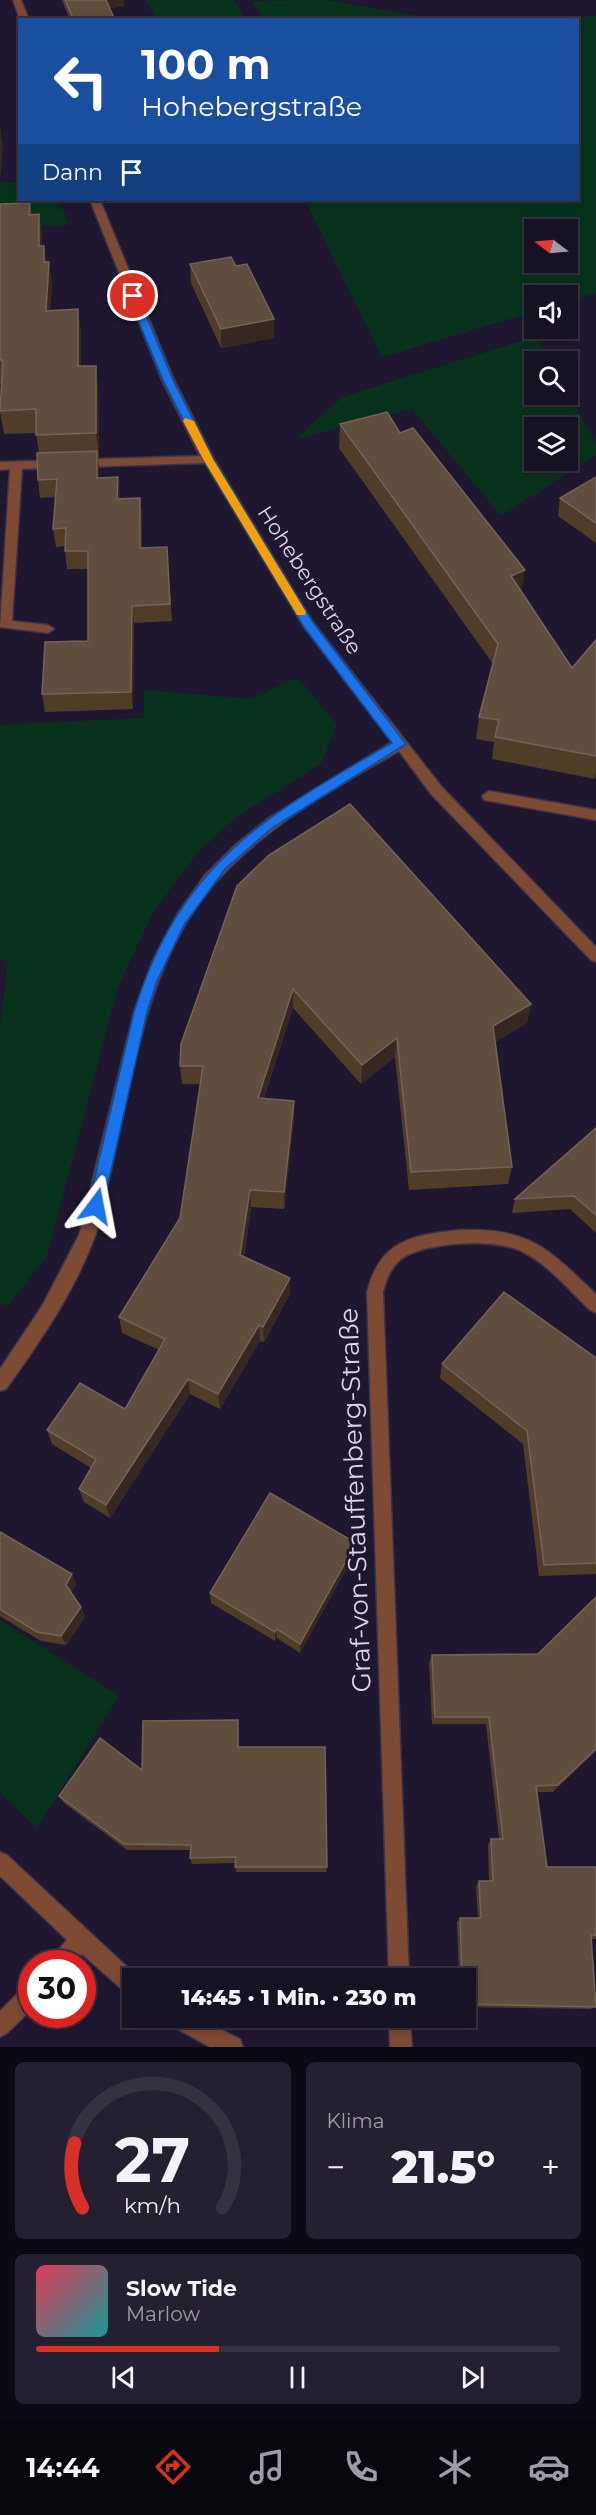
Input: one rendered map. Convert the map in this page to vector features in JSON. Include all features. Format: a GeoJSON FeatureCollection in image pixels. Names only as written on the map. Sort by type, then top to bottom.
{"type":"FeatureCollection","features":[{"type":"Feature","properties":{"kind":"street"},"geometry":{"type":"LineString","coordinates":[[17,0],[24,18]]}},
{"type":"Feature","properties":{"kind":"street","name":"Hohebergstraße"},"geometry":{"type":"LineString","coordinates":[[95,201],[168,380],[208,459],[308,624],[436,790],[596,956]]}},
{"type":"Feature","properties":{"kind":"street"},"geometry":{"type":"LineString","coordinates":[[0,466],[208,459]]}},
{"type":"Feature","properties":{"kind":"street"},"geometry":{"type":"LineString","coordinates":[[16,465],[5,625],[48,629]]}},
{"type":"Feature","properties":{"kind":"street"},"geometry":{"type":"LineString","coordinates":[[0,1383],[6,1364],[62,1287],[87,1235],[150,981],[178,922],[220,866],[267,824],[313,794],[400,744]]}},
{"type":"Feature","properties":{"kind":"street"},"geometry":{"type":"LineString","coordinates":[[489,796],[596,815]]}},
{"type":"Feature","properties":{"kind":"street","name":"Graf-von-Stauffenberg-Straße"},"geometry":{"type":"LineString","coordinates":[[399,1968],[376,1303],[379,1276],[386,1262],[410,1245],[477,1236],[502,1237],[528,1245],[596,1305]]}},
{"type":"Feature","properties":{"kind":"street"},"geometry":{"type":"LineString","coordinates":[[0,1862],[122,1976]]}},
{"type":"Feature","properties":{"kind":"street"},"geometry":{"type":"LineString","coordinates":[[72,1950],[81,1940]]}},
{"type":"Feature","properties":{"kind":"street"},"geometry":{"type":"LineString","coordinates":[[0,2026],[18,2007]]}},
{"type":"Feature","properties":{"kind":"street"},"geometry":{"type":"LineString","coordinates":[[196,2028],[232,2047]]}},
{"type":"Feature","properties":{"kind":"street"},"geometry":{"type":"LineString","coordinates":[[400,2028],[401,2047]]}},
{"type":"Feature","properties":{"kind":"green space"},"geometry":{"type":"Polygon","coordinates":[[[146,0],[234,0],[244,18],[155,18],[146,0]]]}},
{"type":"Feature","properties":{"kind":"green space"},"geometry":{"type":"Polygon","coordinates":[[[327,0],[428,18],[263,18],[252,1],[327,0]]]}},
{"type":"Feature","properties":{"kind":"green space"},"geometry":{"type":"Polygon","coordinates":[[[596,16],[596,293],[578,299],[578,285],[524,285],[524,315],[382,357],[305,201],[579,201],[579,18],[553,18],[596,16]]]}},
{"type":"Feature","properties":{"kind":"green space"},"geometry":{"type":"Polygon","coordinates":[[[18,182],[18,201],[59,201],[69,225],[0,226],[0,183],[18,182]]]}},
{"type":"Feature","properties":{"kind":"green space"},"geometry":{"type":"Polygon","coordinates":[[[527,339],[539,339],[545,351],[524,351],[524,405],[575,405],[596,443],[596,455],[578,467],[578,417],[524,417],[524,471],[571,471],[501,516],[412,409],[296,439],[342,397],[527,339]]]}},
{"type":"Feature","properties":{"kind":"green space"},"geometry":{"type":"Polygon","coordinates":[[[298,677],[337,725],[322,763],[236,817],[197,853],[153,912],[117,990],[47,1256],[8,1306],[0,1303],[0,1026],[8,962],[0,960],[0,725],[144,718],[144,690],[251,699],[298,677]]]}},
{"type":"Feature","properties":{"kind":"green space"},"geometry":{"type":"Polygon","coordinates":[[[0,1620],[119,1696],[37,1828],[0,1792],[0,1620]]]}},
{"type":"Feature","properties":{"kind":"building"},"geometry":{"type":"Polygon","coordinates":[[[65,0],[106,0],[114,18],[73,18],[65,0]]]}},
{"type":"Feature","properties":{"kind":"building"},"geometry":{"type":"Polygon","coordinates":[[[30,203],[29,215],[39,214],[39,246],[44,246],[44,262],[49,262],[46,311],[78,309],[78,366],[96,366],[96,433],[36,435],[36,409],[0,411],[3,360],[0,360],[0,204],[30,203]]]}},
{"type":"Feature","properties":{"kind":"building"},"geometry":{"type":"Polygon","coordinates":[[[231,257],[236,266],[247,264],[274,319],[221,329],[190,264],[231,257]]]}},
{"type":"Feature","properties":{"kind":"building"},"geometry":{"type":"Polygon","coordinates":[[[387,412],[400,433],[413,428],[525,570],[511,576],[572,668],[596,640],[596,756],[495,737],[499,720],[479,717],[498,644],[340,424],[387,412]]]}},
{"type":"Feature","properties":{"kind":"building"},"geometry":{"type":"Polygon","coordinates":[[[97,451],[97,478],[118,477],[117,499],[140,498],[140,548],[167,547],[170,604],[132,606],[131,692],[42,694],[45,642],[88,641],[88,551],[65,551],[66,528],[53,529],[57,479],[38,480],[37,453],[97,451]]]}},
{"type":"Feature","properties":{"kind":"building"},"geometry":{"type":"Polygon","coordinates":[[[596,477],[596,523],[560,498],[596,477]]]}},
{"type":"Feature","properties":{"kind":"building"},"geometry":{"type":"Polygon","coordinates":[[[350,804],[531,1004],[493,1026],[512,1167],[411,1172],[397,1038],[362,1065],[293,989],[258,1098],[294,1101],[284,1192],[250,1190],[240,1255],[290,1278],[263,1327],[259,1325],[218,1394],[188,1379],[106,1505],[79,1489],[96,1459],[47,1430],[80,1383],[125,1409],[165,1339],[119,1317],[180,1218],[203,1066],[180,1066],[181,1044],[237,886],[269,855],[350,804]]]}},
{"type":"Feature","properties":{"kind":"building"},"geometry":{"type":"Polygon","coordinates":[[[596,1128],[596,1215],[574,1196],[515,1199],[596,1128]]]}},
{"type":"Feature","properties":{"kind":"building"},"geometry":{"type":"Polygon","coordinates":[[[504,1292],[596,1358],[596,1563],[544,1565],[527,1431],[442,1364],[504,1292]]]}},
{"type":"Feature","properties":{"kind":"building"},"geometry":{"type":"Polygon","coordinates":[[[270,1493],[356,1543],[300,1644],[277,1629],[275,1632],[210,1593],[270,1493]]]}},
{"type":"Feature","properties":{"kind":"building"},"geometry":{"type":"Polygon","coordinates":[[[0,1532],[72,1574],[66,1585],[81,1607],[61,1636],[37,1632],[0,1609],[0,1532]]]}},
{"type":"Feature","properties":{"kind":"building"},"geometry":{"type":"Polygon","coordinates":[[[596,1597],[596,1749],[558,1785],[536,1786],[547,1867],[596,1867],[596,1935],[591,1935],[596,2007],[476,2004],[476,1968],[462,1968],[460,1918],[481,1918],[479,1881],[493,1881],[491,1839],[503,1839],[489,1717],[435,1717],[432,1655],[538,1654],[596,1597]]]}},
{"type":"Feature","properties":{"kind":"building"},"geometry":{"type":"Polygon","coordinates":[[[238,1720],[238,1747],[325,1747],[327,1867],[235,1867],[236,1857],[190,1858],[191,1845],[124,1844],[59,1796],[100,1738],[142,1770],[143,1721],[238,1720]]]}},
{"type":"Feature","properties":{"kind":"slow traffic"},"geometry":{"type":"LineString","coordinates":[[189,421],[208,459],[301,612]]}},
{"type":"Feature","properties":{"kind":"route"},"geometry":{"type":"LineString","coordinates":[[96,1206],[141,1012],[150,981],[178,922],[220,866],[267,824],[313,794],[400,744],[308,624],[208,459],[168,380],[133,296]]}}]}
